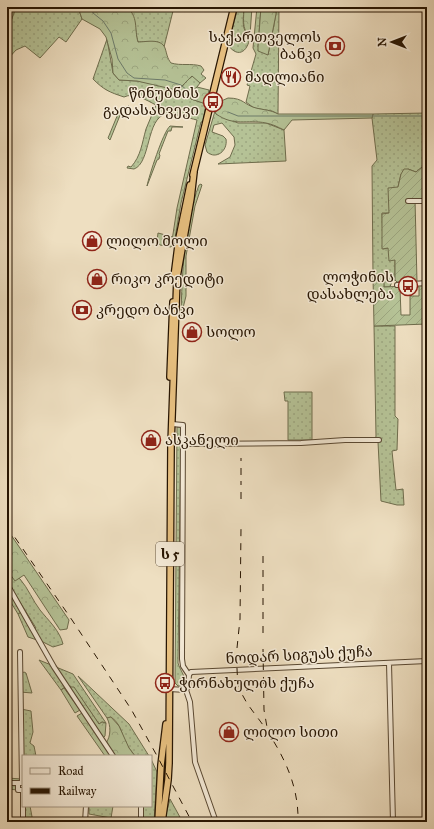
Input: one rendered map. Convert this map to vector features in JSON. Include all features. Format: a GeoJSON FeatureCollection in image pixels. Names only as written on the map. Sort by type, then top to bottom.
{"type":"FeatureCollection","features":[{"type":"Feature","properties":{"kind":"highway","name":"ს 5"},"geometry":{"type":"LineString","coordinates":[[162,822],[168,780],[172,422],[170,398],[176,258],[185,204],[234,7]]}},
{"type":"Feature","properties":{"kind":"highway","name":"ს 5"},"geometry":{"type":"LineString","coordinates":[[158,822],[160,765],[168,705]]}},
{"type":"Feature","properties":{"kind":"street"},"geometry":{"type":"LineString","coordinates":[[408,201],[427,201]]}},
{"type":"Feature","properties":{"kind":"street"},"geometry":{"type":"LineString","coordinates":[[397,285],[427,283]]}},
{"type":"Feature","properties":{"kind":"street"},"geometry":{"type":"LineString","coordinates":[[172,422],[184,425],[182,659],[183,666],[189,675],[188,687],[186,690],[190,702],[195,762],[216,822]]}},
{"type":"Feature","properties":{"kind":"street"},"geometry":{"type":"LineString","coordinates":[[183,444],[301,443],[345,440],[379,440]]}},
{"type":"Feature","properties":{"kind":"street"},"geometry":{"type":"LineString","coordinates":[[7,584],[54,667],[112,755]]}},
{"type":"Feature","properties":{"kind":"street"},"geometry":{"type":"LineString","coordinates":[[20,652],[21,783],[18,790],[22,790]]}},
{"type":"Feature","properties":{"kind":"street","name":"ნოდარ სიგუას ქუჩა"},"geometry":{"type":"LineString","coordinates":[[189,675],[191,672],[427,661]]}},
{"type":"Feature","properties":{"kind":"street"},"geometry":{"type":"LineString","coordinates":[[389,663],[393,822]]}},
{"type":"Feature","properties":{"kind":"street"},"geometry":{"type":"LineString","coordinates":[[169,689],[186,690]]}},
{"type":"Feature","properties":{"kind":"street"},"geometry":{"type":"LineString","coordinates":[[7,783],[21,783]]}},
{"type":"Feature","properties":{"kind":"street"},"geometry":{"type":"LineString","coordinates":[[22,807],[22,822]]}},
{"type":"Feature","properties":{"kind":"street"},"geometry":{"type":"LineString","coordinates":[[85,822],[86,807]]}},
{"type":"Feature","properties":{"kind":"street"},"geometry":{"type":"LineString","coordinates":[[140,822],[141,807]]}},
{"type":"Feature","properties":{"kind":"green space"},"geometry":{"type":"Polygon","coordinates":[[[7,7],[16,7],[11,21],[7,23],[7,7]]]}},
{"type":"Feature","properties":{"kind":"green space"},"geometry":{"type":"Polygon","coordinates":[[[16,7],[78,7],[82,19],[66,42],[59,37],[40,58],[25,46],[16,50],[7,60],[7,23],[11,21],[16,7]]]}},
{"type":"Feature","properties":{"kind":"green space"},"geometry":{"type":"Polygon","coordinates":[[[78,7],[126,7],[133,14],[138,42],[153,41],[160,43],[165,48],[171,63],[201,66],[204,70],[201,74],[206,78],[200,83],[192,76],[183,86],[176,90],[137,81],[119,80],[113,73],[112,59],[106,37],[100,29],[82,19],[78,7]]]}},
{"type":"Feature","properties":{"kind":"green space"},"geometry":{"type":"Polygon","coordinates":[[[126,7],[174,7],[164,47],[158,42],[138,42],[134,18],[130,10],[126,7]]]}},
{"type":"Feature","properties":{"kind":"green space"},"geometry":{"type":"Polygon","coordinates":[[[238,7],[244,7],[244,27],[250,35],[246,49],[236,52],[228,45],[238,7]]]}},
{"type":"Feature","properties":{"kind":"green space"},"geometry":{"type":"Polygon","coordinates":[[[244,7],[252,7],[250,35],[244,27],[244,7]]]}},
{"type":"Feature","properties":{"kind":"green space"},"geometry":{"type":"Polygon","coordinates":[[[257,7],[261,7],[258,47],[268,55],[276,7],[279,7],[278,114],[272,111],[254,108],[246,102],[250,86],[247,85],[256,54],[253,48],[257,7]]]}},
{"type":"Feature","properties":{"kind":"green space"},"geometry":{"type":"Polygon","coordinates":[[[261,7],[276,7],[268,55],[258,51],[261,7]]]}},
{"type":"Feature","properties":{"kind":"green space"},"geometry":{"type":"Polygon","coordinates":[[[107,39],[113,73],[119,80],[137,81],[181,88],[188,79],[193,76],[200,83],[189,94],[191,99],[206,104],[203,122],[201,122],[181,203],[174,244],[171,247],[177,208],[197,120],[170,114],[160,117],[155,123],[143,158],[139,165],[134,169],[127,168],[128,166],[131,167],[137,158],[146,129],[156,105],[136,96],[132,95],[124,97],[114,94],[93,79],[107,39]]]}},
{"type":"Feature","properties":{"kind":"green space"},"geometry":{"type":"Polygon","coordinates":[[[197,87],[209,90],[206,104],[191,99],[189,94],[197,87]]]}},
{"type":"Feature","properties":{"kind":"green space"},"geometry":{"type":"Polygon","coordinates":[[[228,98],[241,100],[252,107],[278,114],[373,114],[372,118],[292,120],[284,130],[266,123],[235,122],[216,114],[215,111],[219,102],[228,98]]]}},
{"type":"Feature","properties":{"kind":"green space"},"geometry":{"type":"Polygon","coordinates":[[[123,108],[110,140],[108,138],[120,109],[123,108]]]}},
{"type":"Feature","properties":{"kind":"green space"},"geometry":{"type":"Polygon","coordinates":[[[215,111],[216,114],[238,123],[266,123],[284,130],[286,161],[218,164],[230,157],[235,145],[234,137],[222,123],[214,125],[212,132],[223,136],[226,139],[225,147],[221,153],[217,155],[207,152],[205,145],[215,111]]]}},
{"type":"Feature","properties":{"kind":"green space"},"geometry":{"type":"Polygon","coordinates":[[[427,113],[427,163],[416,172],[408,169],[401,174],[389,213],[382,213],[383,249],[388,248],[395,260],[395,280],[392,281],[390,287],[384,287],[383,276],[373,277],[372,166],[377,160],[372,118],[373,114],[427,113]]]}},
{"type":"Feature","properties":{"kind":"green space"},"geometry":{"type":"Polygon","coordinates":[[[170,126],[183,127],[172,127],[171,131],[168,131],[159,154],[159,159],[157,160],[147,186],[160,145],[170,126]]]}},
{"type":"Feature","properties":{"kind":"green space"},"geometry":{"type":"Polygon","coordinates":[[[427,163],[427,200],[415,199],[417,282],[397,282],[395,280],[395,260],[389,261],[388,248],[382,249],[382,214],[389,213],[388,188],[398,187],[401,174],[404,169],[416,172],[427,163]]]}},
{"type":"Feature","properties":{"kind":"green space"},"geometry":{"type":"Polygon","coordinates":[[[199,185],[202,185],[195,206],[186,256],[186,296],[181,316],[183,266],[187,233],[194,200],[199,185]]]}},
{"type":"Feature","properties":{"kind":"green space"},"geometry":{"type":"Polygon","coordinates":[[[158,233],[173,237],[171,247],[160,245],[157,241],[158,233]]]}},
{"type":"Feature","properties":{"kind":"green space"},"geometry":{"type":"Polygon","coordinates":[[[384,276],[384,287],[427,285],[427,324],[374,326],[373,277],[384,276]],[[419,287],[400,288],[401,315],[410,315],[410,296],[419,296],[419,287]]]}},
{"type":"Feature","properties":{"kind":"green space"},"geometry":{"type":"Polygon","coordinates":[[[374,326],[395,326],[395,416],[398,419],[397,450],[392,451],[396,490],[403,489],[404,505],[381,501],[378,442],[375,441],[374,326]]]}},
{"type":"Feature","properties":{"kind":"green space"},"geometry":{"type":"Polygon","coordinates":[[[284,392],[312,392],[312,440],[288,440],[288,401],[285,401],[284,392]]]}},
{"type":"Feature","properties":{"kind":"green space"},"geometry":{"type":"Polygon","coordinates":[[[177,427],[180,427],[181,429],[178,663],[185,680],[185,683],[182,686],[178,686],[175,683],[177,427]]]}},
{"type":"Feature","properties":{"kind":"green space"},"geometry":{"type":"Polygon","coordinates":[[[7,529],[69,620],[67,629],[60,630],[24,575],[15,581],[7,570],[7,529]]]}},
{"type":"Feature","properties":{"kind":"green space"},"geometry":{"type":"Polygon","coordinates":[[[7,570],[23,583],[37,606],[57,630],[63,644],[53,647],[28,637],[18,614],[21,612],[31,631],[36,628],[7,581],[7,570]]]}},
{"type":"Feature","properties":{"kind":"green space"},"geometry":{"type":"Polygon","coordinates":[[[7,588],[21,612],[18,614],[7,596],[7,588]]]}},
{"type":"Feature","properties":{"kind":"green space"},"geometry":{"type":"Polygon","coordinates":[[[39,660],[73,674],[106,723],[102,722],[99,724],[74,688],[66,686],[61,690],[39,660]]]}},
{"type":"Feature","properties":{"kind":"green space"},"geometry":{"type":"Polygon","coordinates":[[[24,672],[26,673],[32,693],[20,692],[20,674],[24,672]]]}},
{"type":"Feature","properties":{"kind":"green space"},"geometry":{"type":"Polygon","coordinates":[[[78,676],[129,724],[148,755],[134,755],[126,744],[118,724],[111,717],[107,718],[78,676]]]}},
{"type":"Feature","properties":{"kind":"green space"},"geometry":{"type":"Polygon","coordinates":[[[68,687],[74,687],[99,724],[102,722],[106,723],[105,736],[103,738],[68,687]]]}},
{"type":"Feature","properties":{"kind":"green space"},"geometry":{"type":"Polygon","coordinates":[[[64,688],[80,710],[75,713],[61,690],[64,688]]]}},
{"type":"Feature","properties":{"kind":"green space"},"geometry":{"type":"Polygon","coordinates":[[[21,709],[31,711],[33,732],[30,743],[34,746],[36,755],[23,755],[21,709]]]}},
{"type":"Feature","properties":{"kind":"green space"},"geometry":{"type":"Polygon","coordinates":[[[82,713],[111,755],[104,755],[77,716],[82,713]]]}},
{"type":"Feature","properties":{"kind":"green space"},"geometry":{"type":"Polygon","coordinates":[[[111,717],[119,726],[129,748],[134,755],[114,755],[106,743],[110,731],[107,718],[111,717]]]}},
{"type":"Feature","properties":{"kind":"green space"},"geometry":{"type":"Polygon","coordinates":[[[152,761],[157,772],[154,822],[143,822],[143,807],[152,807],[152,761]]]}},
{"type":"Feature","properties":{"kind":"green space"},"geometry":{"type":"Polygon","coordinates":[[[7,778],[22,779],[18,783],[18,790],[7,789],[7,778]]]}},
{"type":"Feature","properties":{"kind":"green space"},"geometry":{"type":"Polygon","coordinates":[[[170,799],[181,819],[164,822],[170,799]]]}},
{"type":"Feature","properties":{"kind":"green space"},"geometry":{"type":"Polygon","coordinates":[[[23,807],[30,807],[33,822],[23,822],[23,807]]]}},
{"type":"Feature","properties":{"kind":"green space"},"geometry":{"type":"Polygon","coordinates":[[[89,807],[113,807],[111,818],[89,814],[89,807]]]}},
{"type":"Feature","properties":{"kind":"waterway"},"geometry":{"type":"LineString","coordinates":[[92,7],[93,13],[103,21],[111,33],[118,59],[127,73],[134,78],[165,80],[181,85],[197,99]]}},
{"type":"Feature","properties":{"kind":"waterway"},"geometry":{"type":"LineString","coordinates":[[228,112],[238,116],[427,116]]}},
{"type":"Feature","properties":{"kind":"railway"},"geometry":{"type":"LineString","coordinates":[[241,458],[241,475]]}},
{"type":"Feature","properties":{"kind":"railway"},"geometry":{"type":"LineString","coordinates":[[241,481],[241,499]]}},
{"type":"Feature","properties":{"kind":"railway"},"geometry":{"type":"LineString","coordinates":[[7,526],[131,709],[192,822]]}},
{"type":"Feature","properties":{"kind":"railway"},"geometry":{"type":"LineString","coordinates":[[237,648],[240,619],[241,529]]}},
{"type":"Feature","properties":{"kind":"railway"},"geometry":{"type":"LineString","coordinates":[[263,554],[263,633]]}},
{"type":"Feature","properties":{"kind":"railway"},"geometry":{"type":"LineString","coordinates":[[263,649],[264,710],[267,727]]}},
{"type":"Feature","properties":{"kind":"railway"},"geometry":{"type":"LineString","coordinates":[[237,654],[237,674],[240,689],[246,702],[277,747],[288,770],[296,795],[298,822]]}},
{"type":"Feature","properties":{"kind":"place","name":"საქართველოს ბანკი"},"geometry":{"type":"Point","coordinates":[335,46]}},
{"type":"Feature","properties":{"kind":"place","name":"მადლიანი"},"geometry":{"type":"Point","coordinates":[231,77]}},
{"type":"Feature","properties":{"kind":"place","name":"წინუბნის გადასახვევი"},"geometry":{"type":"Point","coordinates":[213,102]}},
{"type":"Feature","properties":{"kind":"place","name":"ლილო მოლი"},"geometry":{"type":"Point","coordinates":[92,241]}},
{"type":"Feature","properties":{"kind":"place","name":"რიკო კრედიტი"},"geometry":{"type":"Point","coordinates":[97,279]}},
{"type":"Feature","properties":{"kind":"place","name":"ლოჭინის დასახლება"},"geometry":{"type":"Point","coordinates":[408,286]}},
{"type":"Feature","properties":{"kind":"place","name":"კრედო ბანკი"},"geometry":{"type":"Point","coordinates":[82,310]}},
{"type":"Feature","properties":{"kind":"place","name":"სოლო"},"geometry":{"type":"Point","coordinates":[192,332]}},
{"type":"Feature","properties":{"kind":"place","name":"ასკანელი"},"geometry":{"type":"Point","coordinates":[151,440]}},
{"type":"Feature","properties":{"kind":"place","name":"ჭირნახულის ქუჩა"},"geometry":{"type":"Point","coordinates":[165,683]}},
{"type":"Feature","properties":{"kind":"place","name":"ლილო სითი"},"geometry":{"type":"Point","coordinates":[229,732]}}]}
